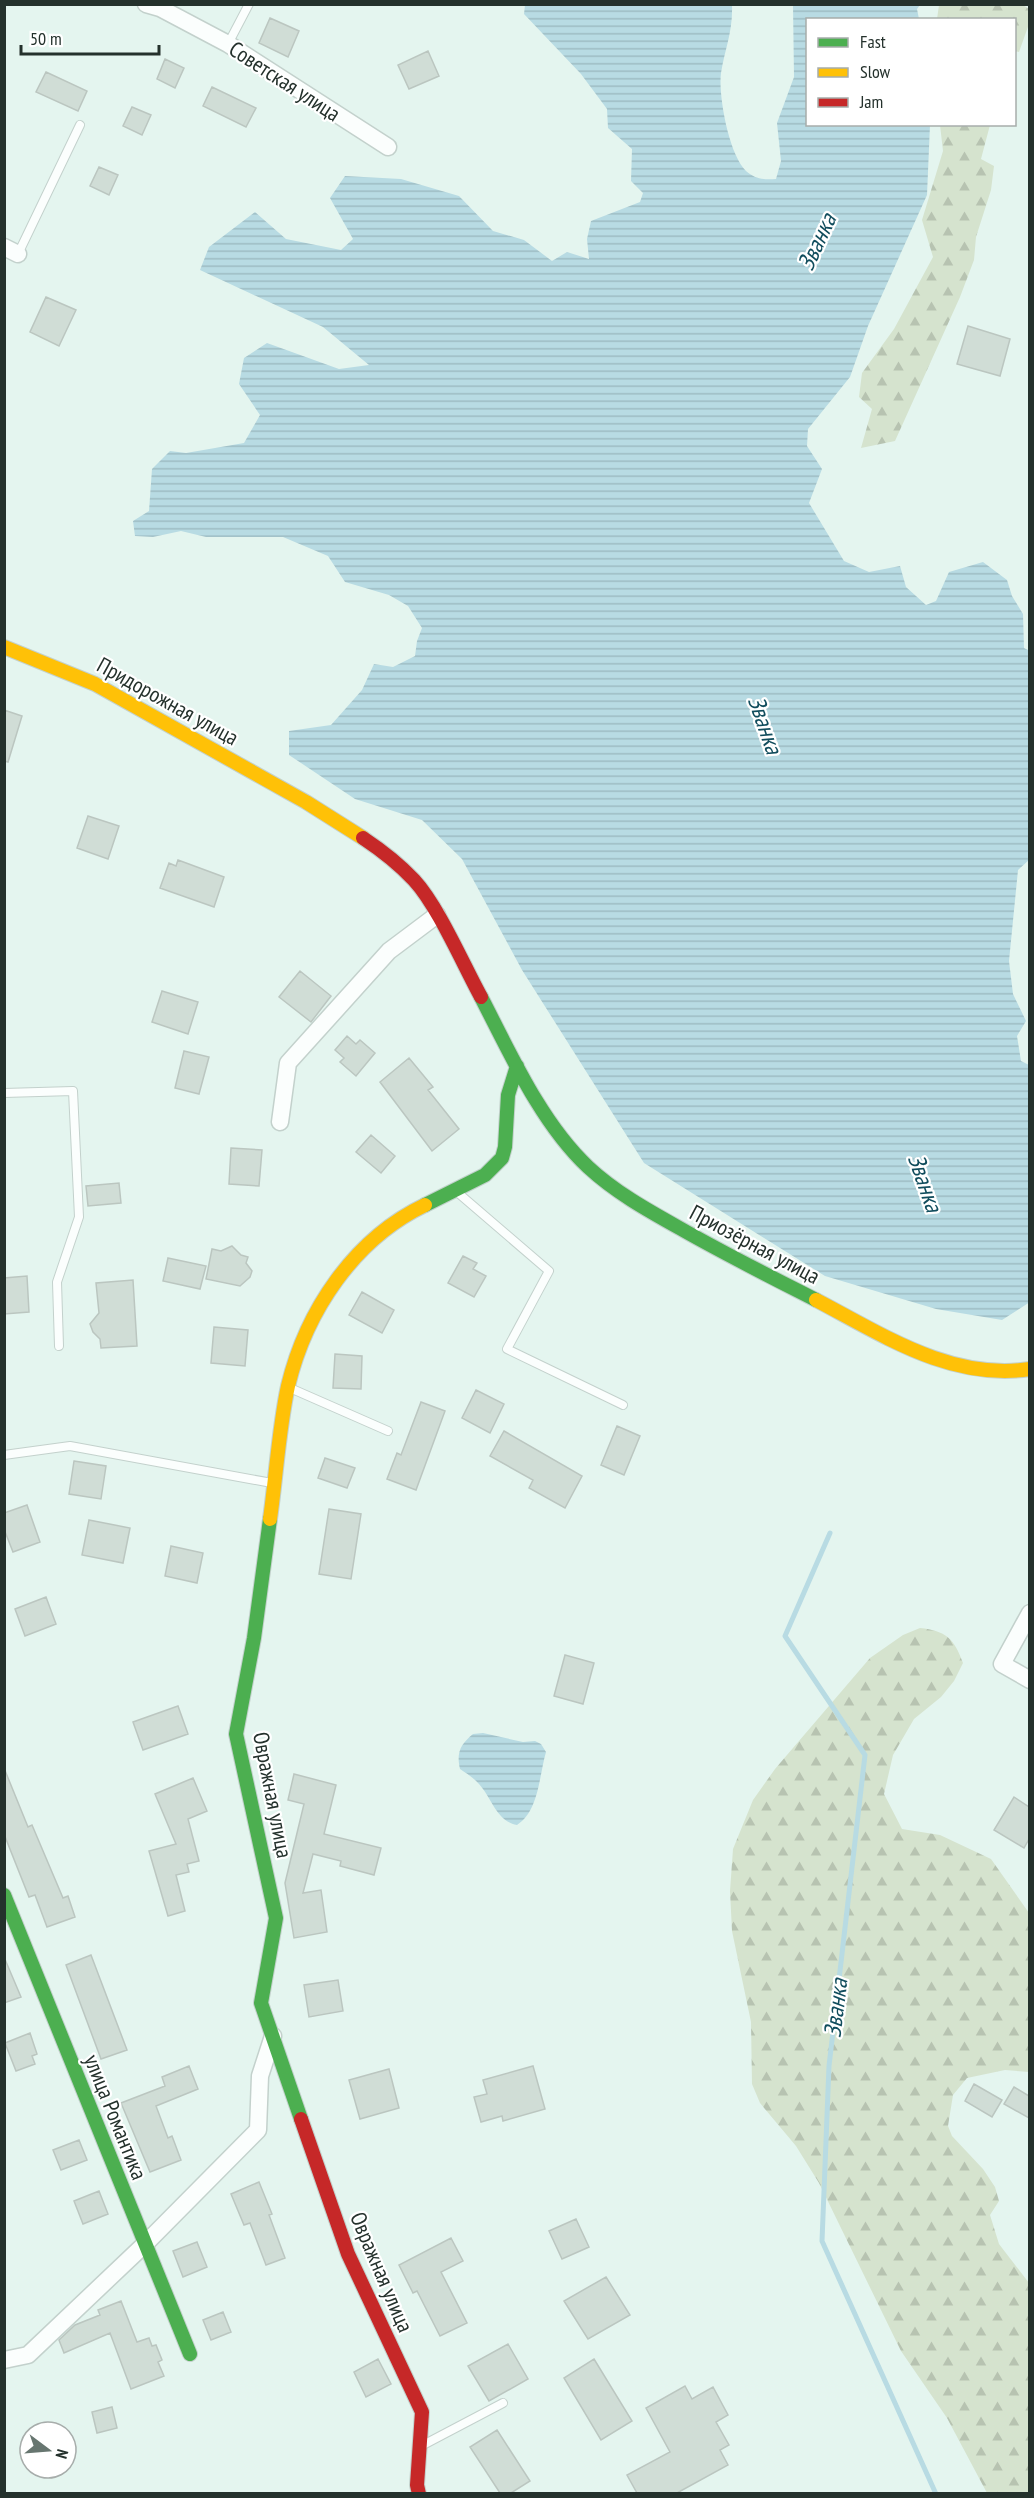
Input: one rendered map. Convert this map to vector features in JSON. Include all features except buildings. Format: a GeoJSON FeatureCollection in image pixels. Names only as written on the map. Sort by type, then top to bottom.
{"type":"FeatureCollection","features":[{"type":"Feature","properties":{"kind":"street","name":"Советская улица"},"geometry":{"type":"LineString","coordinates":[[146,4],[160,8],[228,44],[388,147]]}},
{"type":"Feature","properties":{"kind":"street","name":"Придорожная улица"},"geometry":{"type":"LineString","coordinates":[[4,647],[95,684],[306,802],[380,849],[415,881],[437,915]]}},
{"type":"Feature","properties":{"kind":"street","name":"Приозёрная улица"},"geometry":{"type":"LineString","coordinates":[[437,915],[517,1066],[553,1125],[586,1166],[628,1200],[722,1252],[921,1354],[981,1371],[1011,1372],[1029,1369]]}},
{"type":"Feature","properties":{"kind":"street"},"geometry":{"type":"LineString","coordinates":[[280,1122],[288,1063],[389,951],[437,915]]}},
{"type":"Feature","properties":{"kind":"street","name":"Овражная улица"},"geometry":{"type":"LineString","coordinates":[[418,2493],[422,2412],[348,2254],[261,2003],[276,1918],[236,1734],[254,1638],[288,1387],[302,1343],[326,1295],[347,1266],[378,1235],[410,1212],[485,1175],[502,1158],[505,1147],[508,1095],[517,1066]]}},
{"type":"Feature","properties":{"kind":"street"},"geometry":{"type":"LineString","coordinates":[[1029,1613],[1002,1664],[1029,1680]]}},
{"type":"Feature","properties":{"kind":"street","name":"улица Романтика"},"geometry":{"type":"LineString","coordinates":[[4,1896],[190,2354]]}},
{"type":"Feature","properties":{"kind":"street"},"geometry":{"type":"LineString","coordinates":[[4,2360],[28,2355],[145,2244],[258,2130],[260,2076],[273,2036]]}},
{"type":"Feature","properties":{"kind":"lane"},"geometry":{"type":"LineString","coordinates":[[228,44],[249,4]]}},
{"type":"Feature","properties":{"kind":"lane"},"geometry":{"type":"LineString","coordinates":[[11,250],[80,125]]}},
{"type":"Feature","properties":{"kind":"lane"},"geometry":{"type":"LineString","coordinates":[[4,1093],[73,1091],[79,1217],[57,1282],[59,1346]]}},
{"type":"Feature","properties":{"kind":"lane"},"geometry":{"type":"LineString","coordinates":[[455,1190],[549,1271],[507,1349],[623,1405]]}},
{"type":"Feature","properties":{"kind":"lane"},"geometry":{"type":"LineString","coordinates":[[288,1387],[388,1431]]}},
{"type":"Feature","properties":{"kind":"lane"},"geometry":{"type":"LineString","coordinates":[[4,1455],[70,1446],[276,1484]]}},
{"type":"Feature","properties":{"kind":"lane"},"geometry":{"type":"LineString","coordinates":[[422,2446],[503,2403]]}},
{"type":"Feature","properties":{"kind":"green space"},"geometry":{"type":"Polygon","coordinates":[[[939,5],[1023,5],[1029,9],[1029,24],[1019,52],[1016,51],[1016,18],[937,18],[939,5]]]}},
{"type":"Feature","properties":{"kind":"green space"},"geometry":{"type":"Polygon","coordinates":[[[940,126],[990,126],[981,159],[994,166],[991,190],[976,237],[974,260],[960,297],[895,441],[861,448],[872,409],[859,397],[862,373],[894,329],[933,257],[922,220],[943,151],[940,126]]]}},
{"type":"Feature","properties":{"kind":"green space"},"geometry":{"type":"Polygon","coordinates":[[[920,1628],[936,1631],[948,1637],[956,1647],[963,1663],[954,1681],[941,1697],[914,1719],[893,1755],[884,1794],[902,1829],[940,1835],[991,1859],[1029,1913],[1029,2072],[1005,2070],[967,2078],[953,2095],[948,2126],[952,2136],[983,2169],[995,2187],[999,2201],[990,2215],[999,2244],[1029,2283],[1029,2493],[987,2493],[947,2418],[901,2351],[819,2183],[796,2146],[760,2103],[752,2084],[751,2022],[732,1931],[730,1891],[733,1849],[753,1800],[775,1769],[870,1658],[903,1635],[920,1628]]]}},
{"type":"Feature","properties":{"kind":"water"},"geometry":{"type":"Polygon","coordinates":[[[525,5],[732,5],[730,32],[721,73],[721,95],[726,124],[734,152],[746,171],[760,178],[776,179],[781,161],[777,123],[794,77],[793,5],[920,5],[917,9],[919,18],[806,18],[806,126],[930,126],[927,195],[868,326],[850,377],[808,429],[807,446],[822,469],[809,503],[844,561],[869,572],[900,566],[906,587],[926,605],[936,601],[949,572],[983,562],[1007,580],[1012,596],[1023,614],[1024,648],[1030,651],[1030,859],[1018,870],[1009,961],[1013,994],[1026,1021],[1017,1036],[1021,1061],[1029,1065],[1030,1302],[1002,1320],[936,1309],[825,1276],[644,1163],[522,970],[462,859],[422,820],[355,799],[289,755],[289,731],[331,725],[362,690],[374,664],[393,667],[415,656],[422,628],[408,606],[389,595],[345,582],[328,556],[283,537],[206,537],[181,531],[153,537],[135,536],[133,521],[149,511],[152,469],[170,451],[186,453],[244,443],[260,415],[239,384],[244,358],[267,343],[339,369],[369,365],[323,327],[200,270],[209,247],[255,212],[286,239],[341,250],[353,239],[330,198],[345,176],[401,179],[459,196],[493,231],[524,240],[552,261],[567,252],[589,259],[587,239],[591,221],[640,202],[643,193],[631,181],[632,149],[608,128],[607,109],[581,74],[524,14],[525,5]]]}},
{"type":"Feature","properties":{"kind":"water"},"geometry":{"type":"Polygon","coordinates":[[[483,1733],[523,1742],[535,1741],[541,1744],[546,1752],[534,1802],[530,1811],[517,1825],[504,1819],[479,1784],[460,1769],[459,1753],[465,1741],[473,1734],[483,1733]]]}},
{"type":"Feature","properties":{"kind":"waterway","name":"Званка"},"geometry":{"type":"LineString","coordinates":[[830,1533],[785,1636],[865,1755],[829,2066],[822,2241],[936,2494]]}},
{"type":"Feature","properties":{"kind":"traffic: fast"},"geometry":{"type":"LineString","coordinates":[[481,997],[541,1109],[571,1149],[588,1167],[621,1193],[658,1216],[816,1300]]}},
{"type":"Feature","properties":{"kind":"traffic: fast"},"geometry":{"type":"LineString","coordinates":[[425,1205],[485,1175],[502,1158],[505,1147],[508,1095],[517,1066]]}},
{"type":"Feature","properties":{"kind":"traffic: fast"},"geometry":{"type":"LineString","coordinates":[[270,1519],[254,1638],[236,1734],[276,1918],[261,2003],[301,2119]]}},
{"type":"Feature","properties":{"kind":"traffic: fast"},"geometry":{"type":"LineString","coordinates":[[4,1895],[190,2354]]}},
{"type":"Feature","properties":{"kind":"traffic: slow"},"geometry":{"type":"LineString","coordinates":[[4,647],[95,684],[306,802],[363,838]]}},
{"type":"Feature","properties":{"kind":"traffic: slow"},"geometry":{"type":"LineString","coordinates":[[270,1519],[288,1386],[307,1331],[337,1280],[355,1257],[399,1219],[425,1205]]}},
{"type":"Feature","properties":{"kind":"traffic: slow"},"geometry":{"type":"LineString","coordinates":[[816,1300],[892,1340],[945,1362],[1001,1371],[1030,1369]]}},
{"type":"Feature","properties":{"kind":"traffic: jam"},"geometry":{"type":"LineString","coordinates":[[363,838],[396,863],[423,891],[441,920],[481,997]]}},
{"type":"Feature","properties":{"kind":"traffic: jam"},"geometry":{"type":"LineString","coordinates":[[301,2119],[348,2254],[422,2412],[417,2485],[419,2494]]}}]}
